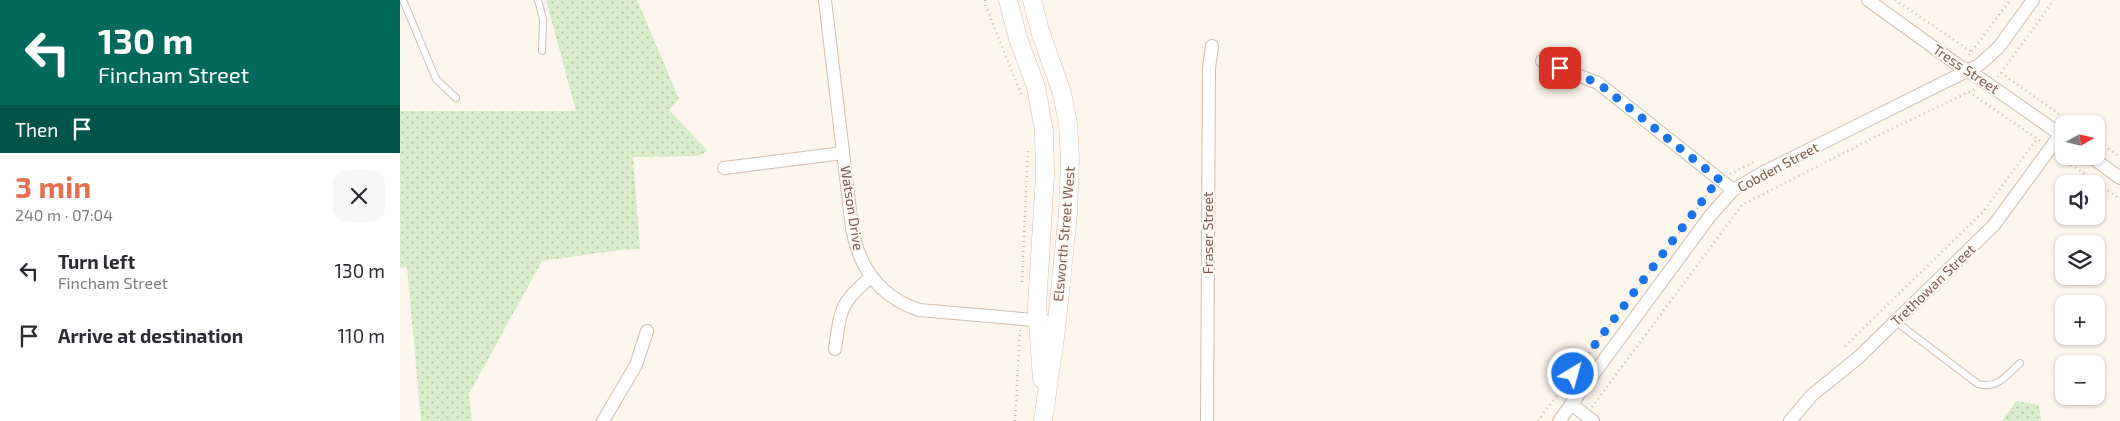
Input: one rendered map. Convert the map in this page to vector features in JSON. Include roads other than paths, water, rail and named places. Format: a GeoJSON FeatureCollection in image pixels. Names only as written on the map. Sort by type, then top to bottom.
{"type":"FeatureCollection","features":[{"type":"Feature","properties":{"kind":"street","name":"Watson Drive"},"geometry":{"type":"LineString","coordinates":[[825,0],[853,236],[862,263],[871,277],[887,294],[903,304],[919,310],[1057,322]]}},
{"type":"Feature","properties":{"kind":"street","name":"Elsworth Street West"},"geometry":{"type":"LineString","coordinates":[[1008,0],[1016,33],[1036,87],[1044,131],[1045,175],[1029,319],[1043,416]]}},
{"type":"Feature","properties":{"kind":"street","name":"Elsworth Street West"},"geometry":{"type":"LineString","coordinates":[[1032,0],[1040,31],[1062,93],[1070,141],[1070,194],[1057,322],[1043,416]]}},
{"type":"Feature","properties":{"kind":"street","name":"Tress Street"},"geometry":{"type":"LineString","coordinates":[[1868,0],[1955,63],[2055,131]]}},
{"type":"Feature","properties":{"kind":"street","name":"Cobden Street"},"geometry":{"type":"LineString","coordinates":[[1559,421],[1710,216],[1733,190],[1757,176],[1979,65],[1992,54],[2033,0]]}},
{"type":"Feature","properties":{"kind":"street","name":"Fraser Street"},"geometry":{"type":"LineString","coordinates":[[1207,421],[1209,77],[1212,46]]}},
{"type":"Feature","properties":{"kind":"street"},"geometry":{"type":"LineString","coordinates":[[1542,61],[1598,83],[1733,190]]}},
{"type":"Feature","properties":{"kind":"street","name":"Trethowan Street"},"geometry":{"type":"LineString","coordinates":[[1790,421],[1812,395],[1859,357],[1994,225],[2055,144]]}},
{"type":"Feature","properties":{"kind":"street"},"geometry":{"type":"LineString","coordinates":[[724,168],[843,153]]}},
{"type":"Feature","properties":{"kind":"street"},"geometry":{"type":"LineString","coordinates":[[2102,165],[2120,178]]}},
{"type":"Feature","properties":{"kind":"street"},"geometry":{"type":"LineString","coordinates":[[835,349],[844,304],[852,293],[871,277]]}},
{"type":"Feature","properties":{"kind":"street"},"geometry":{"type":"LineString","coordinates":[[603,421],[636,365],[647,331]]}},
{"type":"Feature","properties":{"kind":"street"},"geometry":{"type":"LineString","coordinates":[[1571,404],[1593,421]]}},
{"type":"Feature","properties":{"kind":"lane"},"geometry":{"type":"LineString","coordinates":[[403,0],[436,79],[456,98]]}},
{"type":"Feature","properties":{"kind":"lane"},"geometry":{"type":"LineString","coordinates":[[538,0],[543,19],[542,51]]}},
{"type":"Feature","properties":{"kind":"lane"},"geometry":{"type":"LineString","coordinates":[[1895,321],[1978,384],[1987,386],[1998,383],[2020,363]]}}]}
